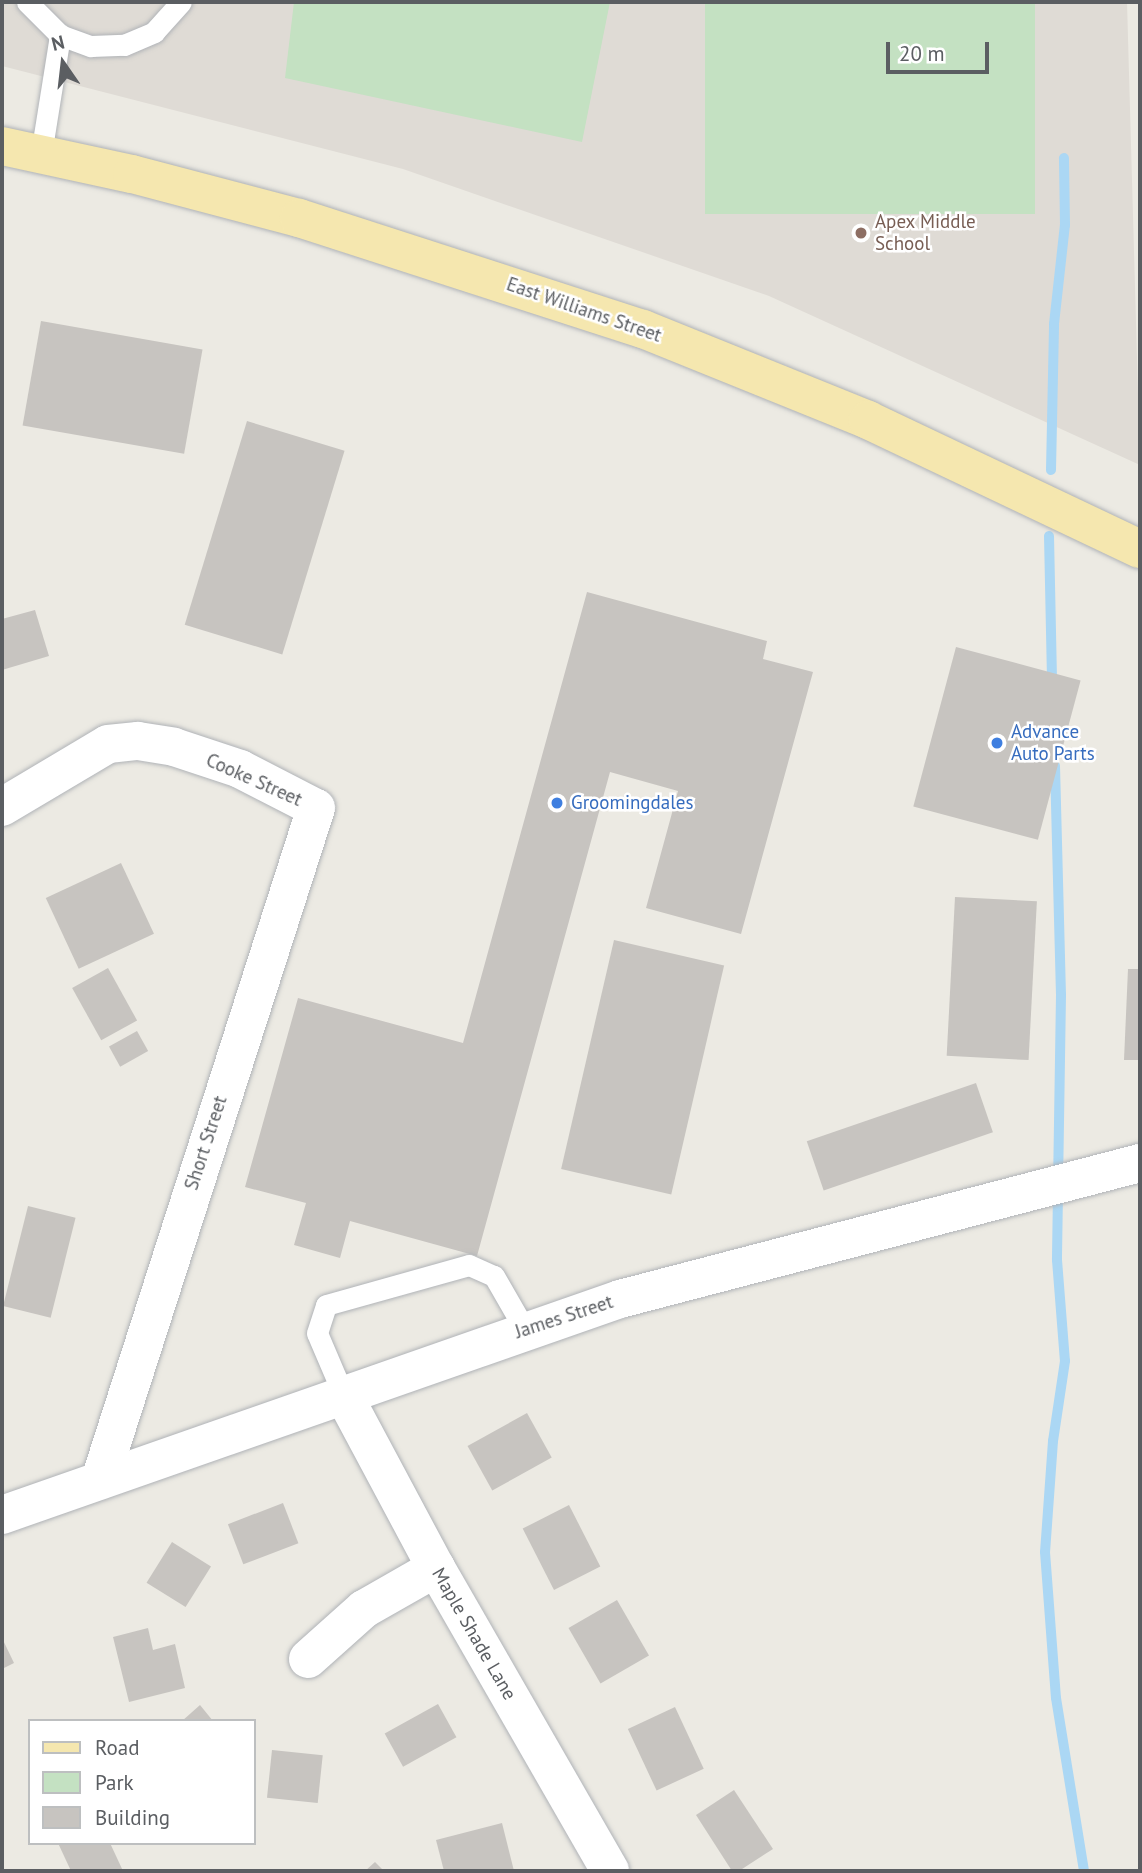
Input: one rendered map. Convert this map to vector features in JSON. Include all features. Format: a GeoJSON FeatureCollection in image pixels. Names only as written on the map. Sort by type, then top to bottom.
{"type":"FeatureCollection","features":[{"type":"Feature","properties":{"kind":"main road","name":"East Williams Street"},"geometry":{"type":"LineString","coordinates":[[2,146],[299,218],[643,329],[868,420],[1140,549]]}},
{"type":"Feature","properties":{"kind":"street","name":"Cooke Street"},"geometry":{"type":"LineString","coordinates":[[2,807],[108,744],[138,741],[174,747],[240,769],[316,808]]}},
{"type":"Feature","properties":{"kind":"street","name":"Short Street"},"geometry":{"type":"LineString","coordinates":[[100,1480],[316,808]]}},
{"type":"Feature","properties":{"kind":"street","name":"James Street"},"geometry":{"type":"LineString","coordinates":[[2,1515],[525,1330],[700,1275],[1140,1163]]}},
{"type":"Feature","properties":{"kind":"street","name":"Maple Shade Lane"},"geometry":{"type":"LineString","coordinates":[[343,1394],[436,1568],[610,1871]]}},
{"type":"Feature","properties":{"kind":"street"},"geometry":{"type":"LineString","coordinates":[[308,1660],[364,1609],[436,1568]]}},
{"type":"Feature","properties":{"kind":"lane"},"geometry":{"type":"LineString","coordinates":[[28,2],[60,35],[91,46],[124,45],[154,32],[181,2]]}},
{"type":"Feature","properties":{"kind":"lane"},"geometry":{"type":"LineString","coordinates":[[41,154],[60,35]]}},
{"type":"Feature","properties":{"kind":"lane"},"geometry":{"type":"LineString","coordinates":[[343,1394],[317,1334],[326,1305],[469,1265],[494,1276],[525,1330]]}},
{"type":"Feature","properties":{"kind":"shaded area","name":"Apex Middle School"},"geometry":{"type":"Polygon","coordinates":[[[2,2],[1127,2],[1140,465],[769,296],[403,169],[2,66],[2,2]]]}},
{"type":"Feature","properties":{"kind":"green space"},"geometry":{"type":"Polygon","coordinates":[[[294,2],[610,2],[582,142],[285,78],[294,2]]]}},
{"type":"Feature","properties":{"kind":"green space"},"geometry":{"type":"Polygon","coordinates":[[[705,2],[1035,2],[1035,214],[705,214],[705,2]]]}},
{"type":"Feature","properties":{"kind":"building"},"geometry":{"type":"Polygon","coordinates":[[[41,321],[203,349],[184,454],[23,425],[41,321]]]}},
{"type":"Feature","properties":{"kind":"building"},"geometry":{"type":"Polygon","coordinates":[[[247,421],[345,451],[282,655],[185,625],[247,421]]]}},
{"type":"Feature","properties":{"kind":"building"},"geometry":{"type":"Polygon","coordinates":[[[587,592],[767,641],[763,659],[813,672],[741,934],[646,908],[678,791],[610,772],[477,1256],[350,1221],[340,1258],[294,1245],[306,1203],[245,1187],[298,998],[463,1043],[587,592]]]}},
{"type":"Feature","properties":{"kind":"building"},"geometry":{"type":"Polygon","coordinates":[[[35,610],[49,656],[2,670],[2,619],[35,610]]]}},
{"type":"Feature","properties":{"kind":"building","name":"Advance Auto Parts"},"geometry":{"type":"Polygon","coordinates":[[[956,647],[1081,680],[1038,840],[913,806],[956,647]]]}},
{"type":"Feature","properties":{"kind":"building"},"geometry":{"type":"Polygon","coordinates":[[[121,863],[154,934],[79,969],[46,898],[121,863]]]}},
{"type":"Feature","properties":{"kind":"building"},"geometry":{"type":"Polygon","coordinates":[[[955,897],[1037,901],[1029,1060],[947,1056],[955,897]]]}},
{"type":"Feature","properties":{"kind":"building"},"geometry":{"type":"Polygon","coordinates":[[[614,940],[724,965],[671,1194],[561,1169],[614,940]]]}},
{"type":"Feature","properties":{"kind":"building"},"geometry":{"type":"Polygon","coordinates":[[[108,968],[137,1020],[101,1040],[72,988],[108,968]]]}},
{"type":"Feature","properties":{"kind":"building"},"geometry":{"type":"Polygon","coordinates":[[[1128,969],[1140,969],[1140,1060],[1124,1060],[1128,969]]]}},
{"type":"Feature","properties":{"kind":"building"},"geometry":{"type":"Polygon","coordinates":[[[137,1031],[148,1051],[120,1067],[109,1047],[137,1031]]]}},
{"type":"Feature","properties":{"kind":"building"},"geometry":{"type":"Polygon","coordinates":[[[976,1083],[993,1132],[824,1190],[807,1141],[976,1083]]]}},
{"type":"Feature","properties":{"kind":"building"},"geometry":{"type":"Polygon","coordinates":[[[28,1206],[76,1218],[51,1318],[3,1306],[28,1206]]]}},
{"type":"Feature","properties":{"kind":"building"},"geometry":{"type":"Polygon","coordinates":[[[527,1413],[552,1458],[492,1491],[468,1446],[527,1413]]]}},
{"type":"Feature","properties":{"kind":"building"},"geometry":{"type":"Polygon","coordinates":[[[283,1503],[298,1543],[243,1564],[228,1524],[283,1503]]]}},
{"type":"Feature","properties":{"kind":"building"},"geometry":{"type":"Polygon","coordinates":[[[569,1505],[600,1566],[554,1590],[523,1529],[569,1505]]]}},
{"type":"Feature","properties":{"kind":"building"},"geometry":{"type":"Polygon","coordinates":[[[172,1542],[211,1566],[186,1607],[147,1583],[172,1542]]]}},
{"type":"Feature","properties":{"kind":"building"},"geometry":{"type":"Polygon","coordinates":[[[617,1600],[649,1655],[601,1683],[569,1628],[617,1600]]]}},
{"type":"Feature","properties":{"kind":"building"},"geometry":{"type":"Polygon","coordinates":[[[148,1628],[153,1650],[175,1644],[185,1688],[129,1702],[113,1637],[148,1628]]]}},
{"type":"Feature","properties":{"kind":"building"},"geometry":{"type":"Polygon","coordinates":[[[2,1638],[14,1663],[2,1669],[2,1638]]]}},
{"type":"Feature","properties":{"kind":"building"},"geometry":{"type":"Polygon","coordinates":[[[438,1704],[456,1737],[403,1767],[385,1734],[438,1704]]]}},
{"type":"Feature","properties":{"kind":"building"},"geometry":{"type":"Polygon","coordinates":[[[200,1705],[211,1719],[184,1719],[200,1705]]]}},
{"type":"Feature","properties":{"kind":"building"},"geometry":{"type":"Polygon","coordinates":[[[675,1707],[704,1769],[657,1791],[628,1729],[675,1707]]]}},
{"type":"Feature","properties":{"kind":"building"},"geometry":{"type":"Polygon","coordinates":[[[272,1750],[323,1755],[318,1803],[267,1798],[272,1750]]]}},
{"type":"Feature","properties":{"kind":"building"},"geometry":{"type":"Polygon","coordinates":[[[734,1790],[773,1849],[739,1871],[732,1871],[696,1815],[734,1790]]]}},
{"type":"Feature","properties":{"kind":"building"},"geometry":{"type":"Polygon","coordinates":[[[502,1823],[514,1871],[444,1871],[436,1840],[502,1823]]]}},
{"type":"Feature","properties":{"kind":"building"},"geometry":{"type":"Polygon","coordinates":[[[59,1845],[111,1845],[123,1871],[71,1871],[59,1845]]]}},
{"type":"Feature","properties":{"kind":"building"},"geometry":{"type":"Polygon","coordinates":[[[375,1862],[384,1871],[365,1871],[375,1862]]]}},
{"type":"Feature","properties":{"kind":"waterway"},"geometry":{"type":"LineString","coordinates":[[1051,470],[1054,324],[1065,225],[1064,158]]}},
{"type":"Feature","properties":{"kind":"waterway"},"geometry":{"type":"LineString","coordinates":[[1049,536],[1052,684]]}},
{"type":"Feature","properties":{"kind":"waterway"},"geometry":{"type":"LineString","coordinates":[[1055,766],[1061,995],[1058,1177]]}},
{"type":"Feature","properties":{"kind":"waterway"},"geometry":{"type":"LineString","coordinates":[[1058,1193],[1057,1260],[1065,1361],[1053,1441],[1045,1552],[1056,1698],[1084,1871]]}},
{"type":"Feature","properties":{"kind":"place","name":"Apex Middle School"},"geometry":{"type":"Point","coordinates":[861,233]}},
{"type":"Feature","properties":{"kind":"place","name":"Advance Auto Parts"},"geometry":{"type":"Point","coordinates":[997,743]}},
{"type":"Feature","properties":{"kind":"place","name":"Groomingdales"},"geometry":{"type":"Point","coordinates":[557,803]}}]}
